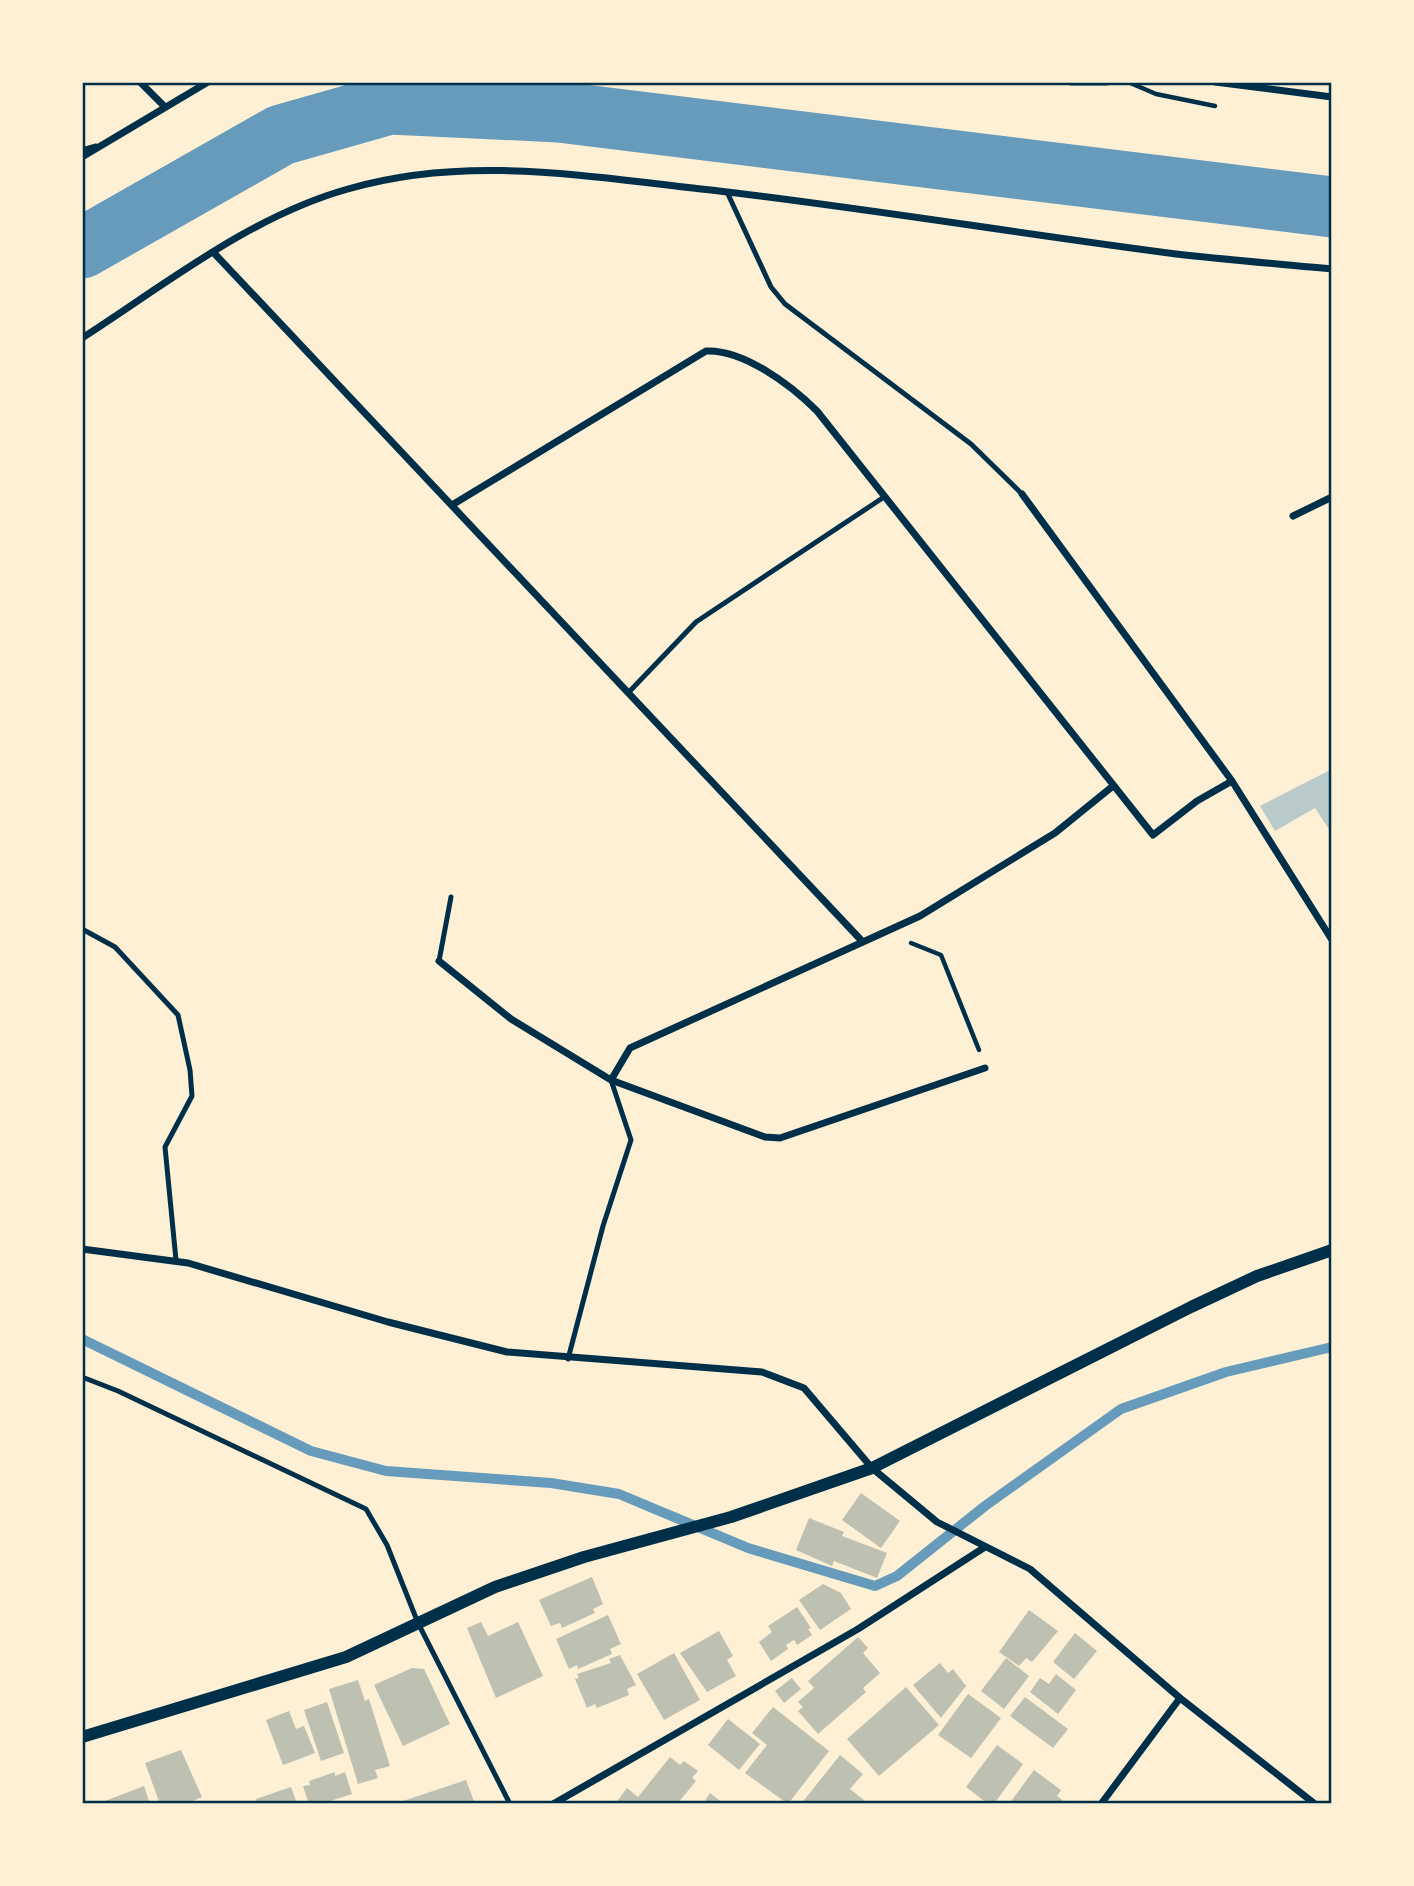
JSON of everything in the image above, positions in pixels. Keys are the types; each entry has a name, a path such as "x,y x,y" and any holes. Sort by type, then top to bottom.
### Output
{"street":[{"path":"140,82 164,106"},
{"path":"82,157 98,145 208,82"},
{"path":"1070,82 1107,82"},
{"path":"1215,82 1332,97"},
{"path":"82,338 214,253 270,220 315,199 414,173 447,169 529,171 727,192 932,218 1177,254 1332,269"},
{"path":"214,253 860,940"},
{"path":"452,505 706,351 722,350 795,389 817,411 1153,835 1197,801 1232,781"},
{"path":"1022,494 1232,781 1332,940"},
{"path":"1293,516 1332,497"},
{"path":"611,1080 630,1048 860,940 920,916 1055,833 1114,786"},
{"path":"439,961 511,1019 611,1080 765,1137 780,1138 985,1068"},
{"path":"82,1249 176,1260 388,1322 507,1352 568,1359 762,1372 804,1388 872,1468 937,1522 1030,1569 1180,1698 1315,1804"},
{"path":"82,1737 346,1657 495,1587 584,1557 728,1518 872,1468 1191,1307 1257,1276 1332,1250"},
{"path":"553,1804 858,1629 985,1548"},
{"path":"1101,1804 1180,1698"}],"lane":[{"path":"82,149 98,145"},
{"path":"727,192 771,287 785,304 971,444 1022,494"},
{"path":"628,693 696,622 884,497"},
{"path":"439,961 451,897"},
{"path":"82,929 116,947 178,1015 190,1070 192,1096 165,1147 176,1260"},
{"path":"568,1359 603,1226 631,1140 611,1080"},
{"path":"82,1377 118,1391 366,1509 387,1545 418,1622 510,1804"}],"path":[{"path":"881,932 941,955 985,1068"}],"shaded area":[{"path":"1332,769 1332,834 1315,808 1275,831 1260,806"}],"building":[{"path":"861,1493 900,1521 881,1548 842,1520"},
{"path":"809,1518 844,1532 842,1536 887,1553 877,1578 834,1561 832,1566 796,1550"},
{"path":"592,1577 603,1604 593,1609 595,1613 562,1628 560,1623 551,1626 539,1600"},
{"path":"823,1584 841,1593 851,1609 820,1630 799,1600"},
{"path":"797,1607 811,1628 808,1629 812,1635 797,1645 794,1640 786,1645 788,1649 771,1661 759,1642 772,1632 768,1626"},
{"path":"1029,1610 1058,1631 1032,1662 1026,1658 1019,1666 999,1652"},
{"path":"608,1615 621,1644 610,1649 612,1654 578,1669 577,1665 569,1669 556,1639"},
{"path":"481,1622 488,1636 518,1622 543,1676 496,1698 467,1628"},
{"path":"719,1631 733,1656 727,1660 736,1676 707,1692 680,1653"},
{"path":"1075,1633 1097,1651 1074,1679 1053,1662"},
{"path":"858,1637 868,1648 863,1653 880,1673 863,1688 866,1692 818,1734 798,1711 803,1707 798,1702 814,1688 808,1681"},
{"path":"674,1653 700,1700 664,1720 637,1674"},
{"path":"620,1655 636,1685 627,1689 629,1695 597,1708 595,1704 587,1708 575,1679 579,1678 577,1674 611,1663 609,1659"},
{"path":"1006,1658 1029,1676 1004,1709 981,1691"},
{"path":"940,1663 948,1673 953,1669 966,1686 941,1718 913,1685"},
{"path":"412,1668 424,1669 450,1724 403,1746 374,1685"},
{"path":"1056,1674 1076,1690 1058,1714 1030,1692 1040,1678 1049,1684"},
{"path":"792,1678 801,1689 784,1703 775,1691"},
{"path":"358,1680 365,1701 369,1699 390,1766 375,1770 378,1778 358,1784 329,1689"},
{"path":"906,1687 939,1725 879,1776 847,1739"},
{"path":"968,1694 1001,1718 971,1758 938,1735"},
{"path":"1025,1697 1068,1729 1053,1748 1010,1716"},
{"path":"327,1702 344,1753 321,1761 304,1710"},
{"path":"773,1707 829,1751 788,1804 745,1773 767,1745 752,1733"},
{"path":"289,1711 296,1729 304,1726 315,1753 283,1765 266,1720"},
{"path":"728,1719 760,1744 739,1770 708,1745"},
{"path":"997,1745 1023,1764 994,1804 988,1804 966,1787"},
{"path":"181,1750 202,1797 186,1804 160,1804 145,1763"},
{"path":"840,1755 863,1774 850,1789 869,1804 801,1804"},
{"path":"670,1757 680,1765 684,1761 698,1771 692,1778 696,1781 677,1804 615,1804 627,1788 638,1797"},
{"path":"1034,1770 1061,1790 1057,1796 1067,1804 1009,1804"},
{"path":"335,1772 335,1776 345,1772 352,1794 321,1804 309,1804 303,1786 310,1785 309,1781"},
{"path":"466,1780 475,1804 397,1804 397,1803"},
{"path":"144,1786 150,1804 97,1804"},
{"path":"291,1787 297,1804 257,1804 256,1799"},
{"path":"710,1793 724,1804 703,1804"}],"waterway":[{"path":"82,248 281,135 390,104 559,112 1332,207"},
{"path":"82,1339 311,1451 386,1471 551,1483 619,1494 748,1548 875,1586 897,1576 985,1506 1121,1409 1226,1372 1332,1347"}]}
